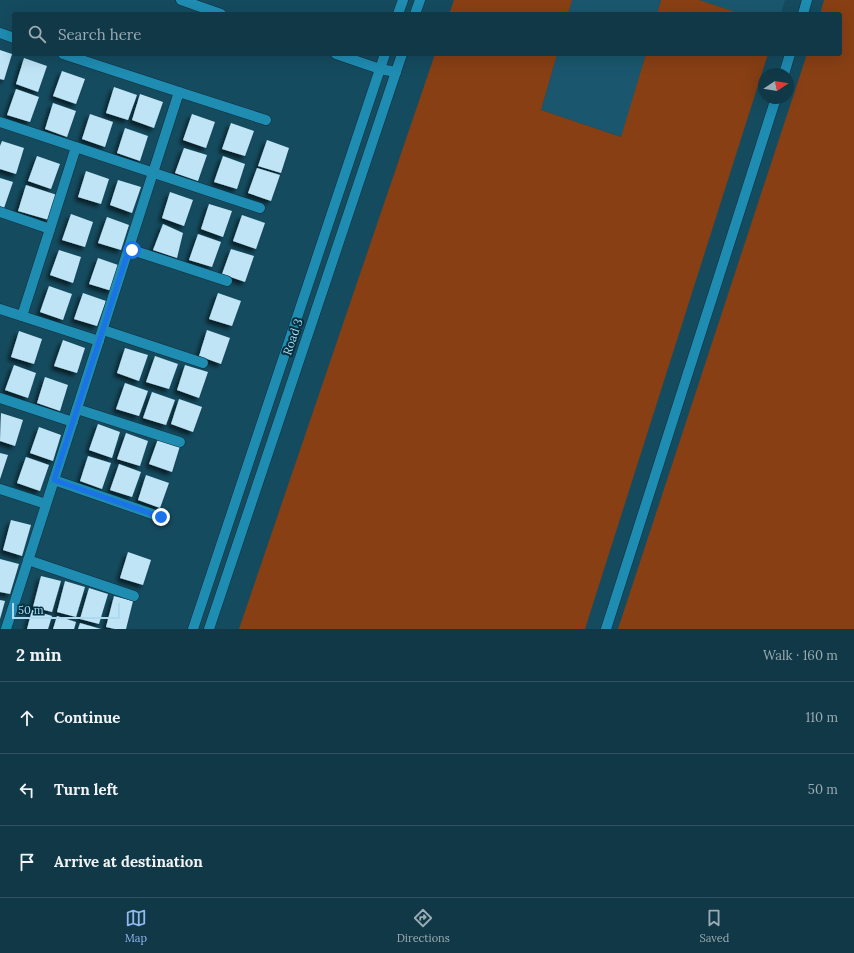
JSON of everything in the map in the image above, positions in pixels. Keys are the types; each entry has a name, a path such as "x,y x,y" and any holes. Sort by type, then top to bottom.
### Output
{"street":[{"path":"181,0 215,12"},
{"path":"399,12 403,0"},
{"path":"416,12 420,0"},
{"path":"804,12 807,0"},
{"path":"0,33 12,37"},
{"path":"69,56 266,120"},
{"path":"342,56 380,69 396,72"},
{"name":"Road 3","path":"193,629 384,56"},
{"name":"Road 3","path":"209,629 401,56"},
{"path":"786,68 789,56"},
{"path":"6,629 179,92"},
{"path":"606,629 774,104"},
{"path":"0,122 260,208"},
{"path":"22,316 76,147"},
{"path":"0,212 50,229"},
{"path":"129,249 227,281"},
{"path":"0,308 99,341"},
{"path":"103,330 203,363"},
{"path":"0,398 73,422"},
{"path":"77,409 180,442"},
{"path":"54,480 161,517"},
{"path":"0,489 46,504"},
{"path":"28,560 134,596"}],"shaded area":[{"path":"454,0 572,0 569,12 450,12"},
{"path":"572,0 661,0 658,12 569,12"},
{"path":"661,0 699,0 736,12 658,12"},
{"path":"699,0 785,0 782,12 736,12"},
{"path":"824,0 854,0 854,629 618,629 791,104 794,104 794,94 806,56 842,56 842,12 821,12"},
{"path":"434,56 556,56 541,110 621,137 645,56 767,56 764,68 758,68 758,85 585,629 239,629"},
{"path":"556,56 645,56 622,137 541,110"}],"building":[{"path":"0,50 12,54 4,80 0,79"},
{"path":"24,58 47,66 38,92 16,84"},
{"path":"62,71 85,79 76,104 53,96"},
{"path":"114,87 137,95 128,120 106,113"},
{"path":"16,89 39,97 30,122 7,115"},
{"path":"140,94 163,102 154,128 132,120"},
{"path":"53,103 76,111 67,137 45,129"},
{"path":"90,114 113,122 105,147 82,139"},
{"path":"192,114 215,122 206,148 183,140"},
{"path":"231,123 254,131 245,156 222,149"},
{"path":"125,128 148,136 140,161 117,153"},
{"path":"267,140 289,148 281,173 258,166"},
{"path":"2,141 24,148 16,174 0,169 0,146"},
{"path":"184,148 207,155 198,181 175,173"},
{"path":"37,156 60,164 51,189 28,181"},
{"path":"223,156 245,164 237,189 214,182"},
{"path":"257,168 280,175 271,201 248,193"},
{"path":"86,171 109,179 101,204 78,197"},
{"path":"0,178 13,182 4,208 0,206"},
{"path":"118,180 141,187 132,213 110,205"},
{"path":"26,185 57,195 49,220 18,211"},
{"path":"170,192 193,200 184,226 162,218"},
{"path":"209,204 232,211 223,237 201,229"},
{"path":"71,214 93,222 85,247 62,240"},
{"path":"242,215 265,223 256,249 233,241"},
{"path":"107,217 129,225 121,250 98,243"},
{"path":"163,224 183,233 177,258 153,250"},
{"path":"198,234 221,242 212,267 189,260"},
{"path":"231,249 254,256 245,282 222,274"},
{"path":"59,250 81,257 73,283 50,275"},
{"path":"98,258 121,266 112,291 89,284"},
{"path":"49,286 72,294 63,320 40,312"},
{"path":"83,293 106,301 97,326 74,319"},
{"path":"218,293 241,301 232,326 209,319"},
{"path":"207,330 230,338 221,364 199,356"},
{"path":"19,331 42,339 34,364 11,357"},
{"path":"63,340 85,348 77,373 54,366"},
{"path":"125,348 148,355 139,381 117,373"},
{"path":"155,356 178,364 169,389 146,382"},
{"path":"14,365 36,373 28,398 5,390"},
{"path":"185,365 208,372 199,398 177,390"},
{"path":"45,377 68,385 60,411 37,403"},
{"path":"125,383 148,391 139,416 116,409"},
{"path":"152,392 175,400 166,425 143,418"},
{"path":"179,399 202,407 193,432 171,424"},
{"path":"1,413 23,420 15,446 0,441"},
{"path":"98,424 120,432 112,458 89,450"},
{"path":"39,427 61,435 53,461 30,453"},
{"path":"126,433 148,441 140,466 117,459"},
{"path":"158,439 180,446 172,472 149,464"},
{"path":"0,453 8,455 0,479"},
{"path":"88,456 111,463 102,489 80,481"},
{"path":"26,457 49,465 40,491 17,483"},
{"path":"119,464 141,472 132,497 110,490"},
{"path":"146,475 169,483 160,508 138,500"},
{"path":"11,520 31,525 22,556 3,550"},
{"path":"128,552 151,560 143,585 120,578"},
{"path":"0,559 19,564 10,594 0,592"},
{"path":"41,576 61,581 52,612 33,607"},
{"path":"65,581 85,587 76,617 57,612"},
{"path":"89,588 108,594 99,624 80,619"},
{"path":"114,596 133,601 126,629 106,627"},
{"path":"0,600 5,601 0,619"},
{"path":"32,610 52,616 48,629 27,629"},
{"path":"57,616 76,622 74,629 53,629"},
{"path":"80,623 101,629 78,629"}],"route":[{"path":"132,250 129,249 54,480 161,517"}]}
